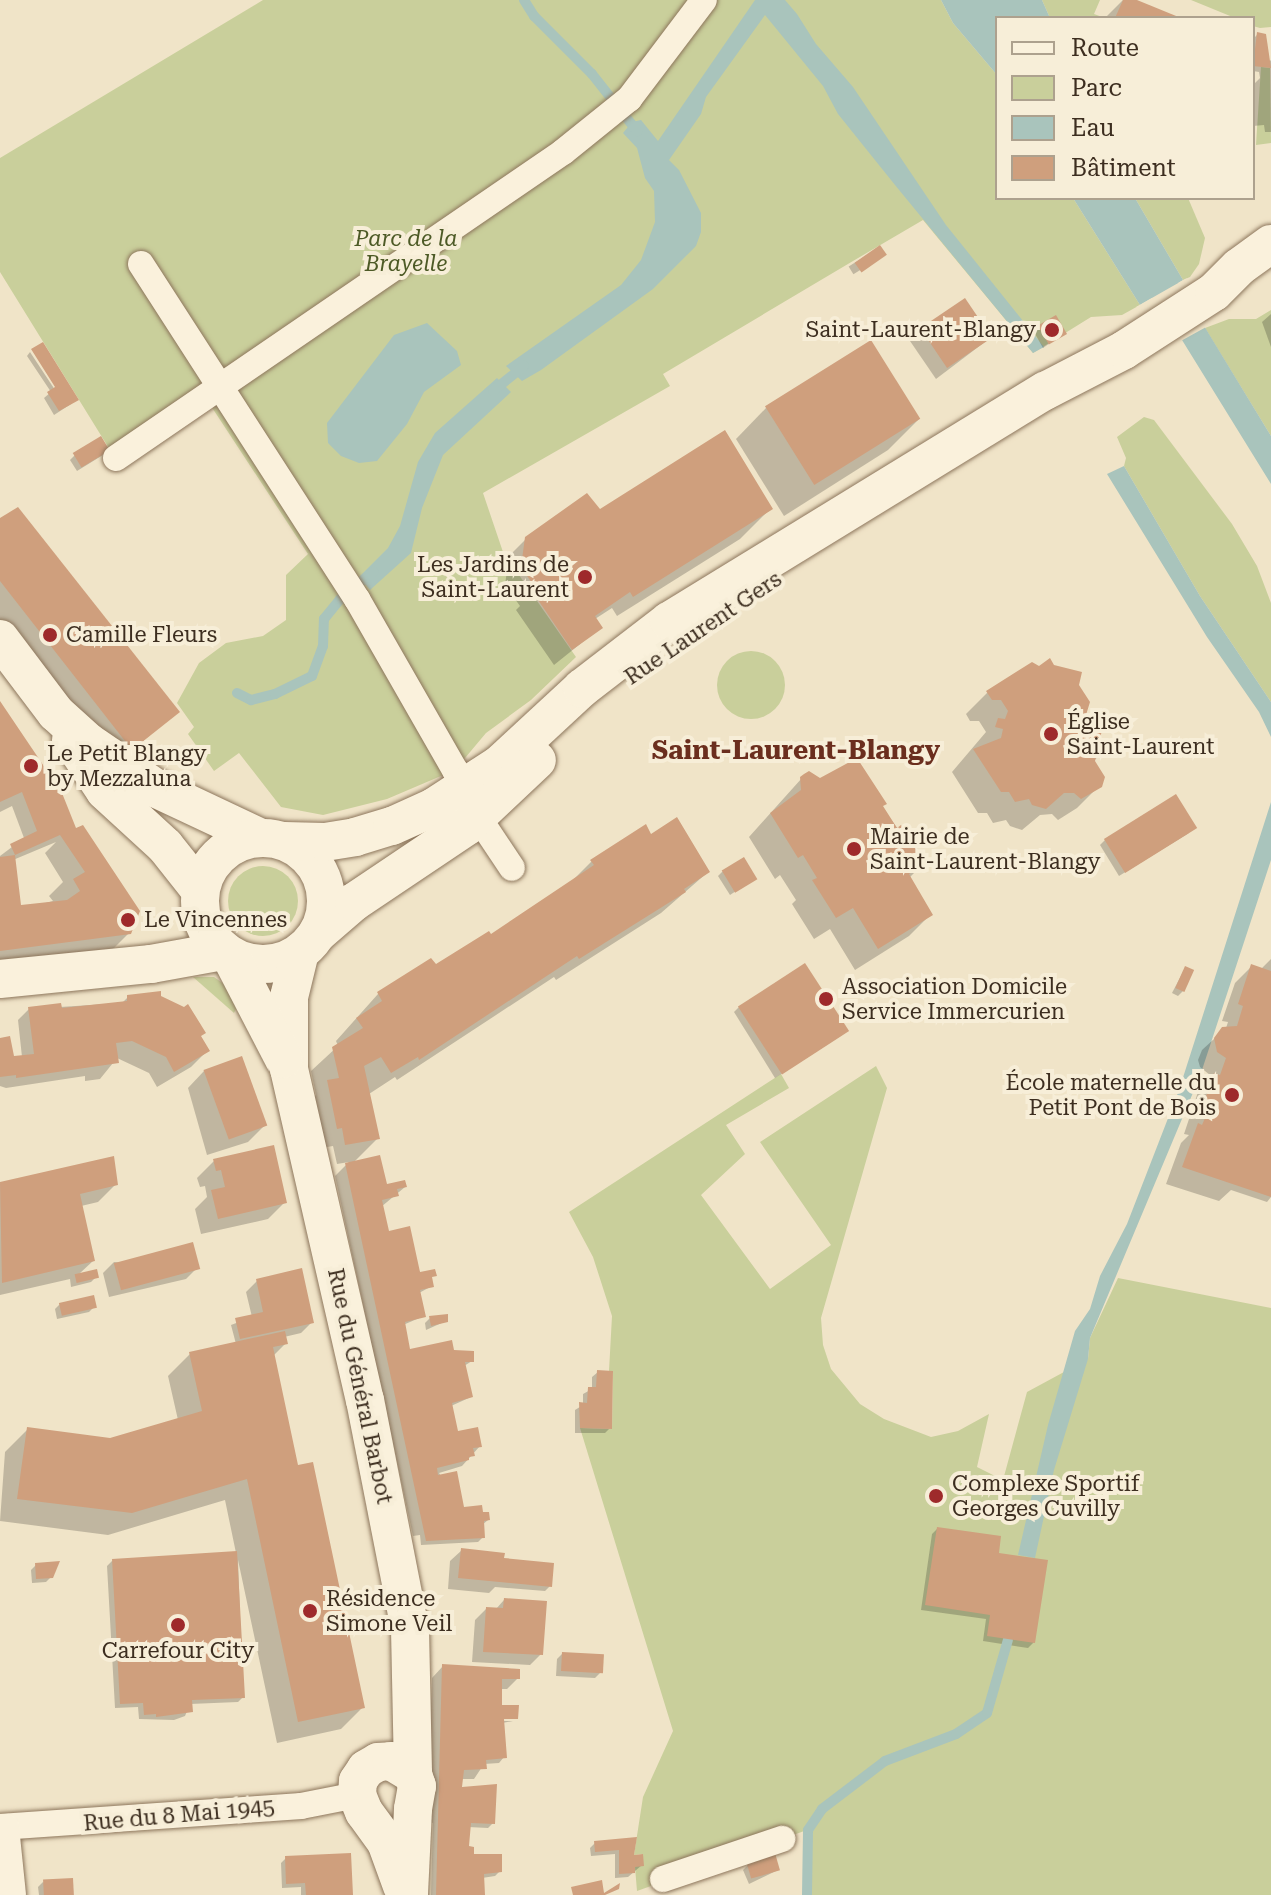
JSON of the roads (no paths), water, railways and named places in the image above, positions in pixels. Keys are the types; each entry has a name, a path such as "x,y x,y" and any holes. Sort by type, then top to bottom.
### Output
{"main road":[{"name":"Rue Laurent Gers","path":"308,943 470,803 515,752 625,653 696,603 1045,391 1119,353 1214,292 1239,267 1271,244"},
{"name":"Rue Laurent Gers","path":"1214,292 1247,282 1271,268"},
{"path":"0,639 56,713 105,791 165,846 200,895 207,932 227,953"},
{"path":"0,979 227,953 262,965 286,960 308,943 326,904 322,880 305,853 136,777 56,713"},
{"name":"Rue Laurent Gers","path":"271,839 325,842 373,832 424,812 470,803"},
{"path":"114,966 169,939 188,921 206,873 221,853 234,844 271,839"},
{"name":"Rue du Général Barbot","path":"308,943 289,997 289,1069 406,1593 412,1656 412,1705 401,1782 407,1895"},
{"name":"Rue du Général Barbot","path":"227,953 289,1069"},
{"path":"364,1806 389,1822 401,1782 366,1769 358,1781 364,1806 386,1842 407,1895"}],"street":[{"path":"116,458 219,384 563,152 629,99 704,0"},
{"path":"141,264 350,590 470,803 512,868"},
{"name":"Rue du 8 Mai 1945","path":"3,1827 301,1806 364,1806"},
{"path":"3,1827 13,1895"},
{"path":"663,1879 782,1839"}],"water":[{"path":"755,0 785,0 797,14 816,44 853,87 946,225 1044,347 1033,353 838,114 823,86 765,15 706,97 701,114 669,160 679,170 701,213 701,232 696,246 653,289 541,370 522,381 506,366 621,285 641,260 655,222 654,191 645,178 637,148 623,133 632,122 641,120 658,141"},
{"path":"941,0 1042,0 1049,16 995,16 995,73 953,23"},
{"path":"1074,200 1136,200 1183,280 1178,283 1271,436 1271,484 1182,340 1152,298 1140,305"},
{"path":"427,323 457,351 461,365 424,392 407,424 377,461 359,463 341,456 328,443 327,423 394,335"},
{"path":"497,378 511,392 443,455 422,508 411,553 370,590 359,577 388,548 400,526 418,462 435,433"},
{"path":"1124,466 1200,596 1271,702 1271,737 1259,712 1207,637 1107,474"},
{"path":"1271,802 1271,860 1200,1076 1090,1338 1088,1359 1054,1470 1035,1558 1018,1555 1048,1425 1075,1331 1090,1309 1100,1276 1127,1224 1179,1090"}],"waterway":[{"path":"524,0 534,16 592,74 637,131"},
{"path":"493,391 524,366"},
{"path":"237,693 251,700 275,694 312,676 323,646 324,619 340,599 373,572"},
{"path":"807,1895 808,1830 822,1809 885,1761 956,1734 987,1713 1008,1640"}],"place":[{"name":"Saint-Laurent-Blangy","path":"1052,330"},
{"name":"Les Jardins de Saint-Laurent","path":"585,577"},
{"name":"Camille Fleurs","path":"50,635"},
{"name":"Église Saint-Laurent","path":"1051,734"},
{"name":"Le Petit Blangy by Mezzaluna","path":"31,766"},
{"name":"Mairie de Saint-Laurent-Blangy","path":"854,849"},
{"name":"Le Vincennes","path":"128,920"},
{"name":"Association Domicile Service Immercurien","path":"826,999"},
{"name":"École maternelle du Petit Pont de Bois","path":"1232,1095"},
{"name":"Complexe Sportif Georges Cuvilly","path":"936,1496"},
{"name":"Résidence Simone Veil","path":"310,1611"},
{"name":"Carrefour City","path":"178,1625"}],"district":[{"name":"Saint-Laurent-Blangy","path":"796,751"}],"park label":[{"name":"Parc de la Brayelle","path":"406,250"}]}
